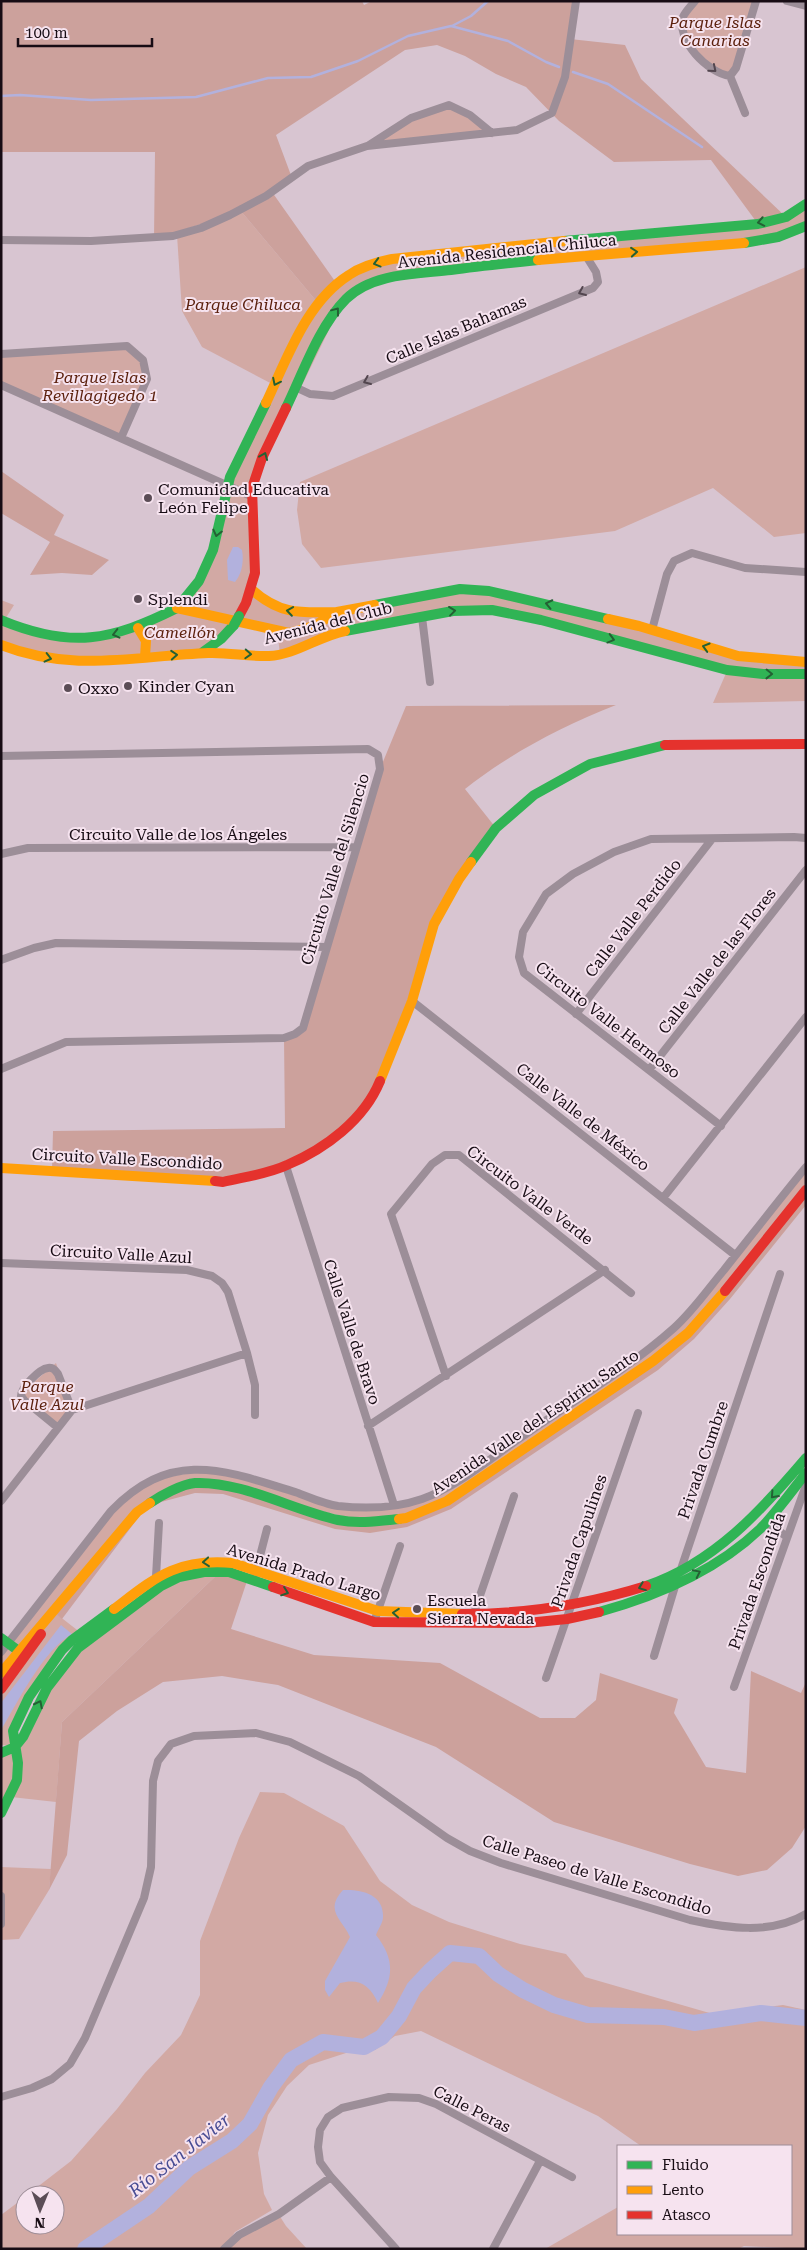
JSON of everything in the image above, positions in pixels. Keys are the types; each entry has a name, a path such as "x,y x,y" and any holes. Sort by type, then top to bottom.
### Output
{"street":[{"path":"1,240 91,241 173,236 201,228 230,215 266,196 308,166 367,146 517,130 552,113 565,77 576,1"},
{"path":"694,1 683,16 682,35 692,51 720,75 730,76"},
{"path":"730,76 736,68 756,1"},
{"path":"787,1 806,6"},
{"path":"730,76 745,113"},
{"path":"367,146 411,118 449,105 470,115 492,133"},
{"name":"Avenida Residencial Chiluca","path":"177,608 184,603 199,581 213,550 227,486 258,417 318,303 348,275 370,264 392,259 656,232 758,224 786,217 806,204"},
{"name":"Avenida Residencial Chiluca","path":"214,649 237,620 251,589 254,573 251,496 262,458 328,322 342,303 356,291 370,284 409,276 586,256 760,243 777,239 806,226"},
{"name":"Calle Islas Bahamas","path":"295,387 310,394 332,396 592,288 598,282 596,272 586,256"},
{"path":"1,354 127,346 143,360 147,379 121,438"},
{"path":"1,385 251,496"},
{"path":"652,630 667,574 674,561 692,553 745,568 806,572"},
{"path":"251,589 263,601 275,608 294,612 338,612"},
{"name":"Avenida del Club","path":"177,608 289,633 305,632 338,612 460,589 480,590 570,609 652,630 738,656 806,662"},
{"path":"1,620 12,626 59,638 88,639 138,628 177,608"},
{"name":"Avenida del Club","path":"1,644 10,649 57,660 145,657 203,652 269,656 280,654 341,632 453,610 492,610 541,620 727,670 763,674 806,674"},
{"path":"422,617 430,682"},
{"path":"138,628 146,641 145,657"},
{"name":"Avenida Residencial Chiluca","path":"203,652 221,639"},
{"path":"203,652 214,649 227,653"},
{"name":"Circuito Valle Escondido","path":"1,1168 223,1182 286,1166 324,1146 351,1123 367,1105 378,1085 412,1001 434,924 459,879 496,828 534,795 590,764 668,745 806,744"},
{"name":"Circuito Valle del Silencio","path":"1,756 368,750 378,755 380,769 303,1028 295,1034 284,1038 66,1042 1,1068"},
{"name":"Circuito Valle Hermoso","path":"721,1126 524,973 519,957 523,932 546,894 573,874 614,852 652,840 806,838"},
{"name":"Calle Valle Perdido","path":"576,1014 712,839"},
{"name":"Circuito Valle de los Ángeles","path":"1,854 28,848 356,847"},
{"name":"Calle Valle de las Flores","path":"649,1070 806,870"},
{"path":"1,960 34,948 56,943 326,947"},
{"name":"Calle Valle de México","path":"412,1001 735,1255"},
{"path":"663,1198 806,1017"},
{"name":"Circuito Valle Verde","path":"446,1376 391,1214 432,1164 445,1155 459,1155 605,1270 631,1293"},
{"name":"Calle Valle de Bravo","path":"286,1166 394,1506"},
{"path":"1,1652 11,1645 111,1511 126,1496 152,1480 183,1469 211,1469 241,1475 336,1506 368,1508 394,1506 423,1499 458,1481 650,1348 676,1327 806,1167"},
{"name":"Avenida Valle del Espíritu Santo","path":"1,1689 54,1612 137,1512 159,1496 193,1483 226,1486 339,1520 370,1522 406,1518 447,1501 653,1361 688,1333 723,1294 806,1190"},
{"name":"Circuito Valle Azul","path":"1,1262 187,1270 212,1276 222,1283 228,1292 247,1353 255,1386 255,1415"},
{"path":"368,1426 605,1270"},
{"name":"Privada Cumbre","path":"654,1656 680,1570 780,1274"},
{"path":"1,1501 72,1410 247,1353"},
{"path":"57,1427 24,1400 21,1396 24,1386 43,1370 54,1369 58,1374 72,1410"},
{"name":"Privada Capulines","path":"546,1678 638,1413"},
{"name":"Avenida Prado Largo","path":"143,1593 179,1577 204,1572 229,1572 374,1622 398,1624 472,1619 571,1606 620,1595 680,1570 725,1543 746,1525 806,1458"},
{"name":"Avenida Prado Largo","path":"1,1753 15,1746 23,1737 47,1688 78,1648 143,1593 156,1577 184,1565 210,1561 233,1563 378,1611 472,1619 566,1619 619,1607 676,1584 707,1568 752,1536 779,1508 806,1473"},
{"name":"Privada Escondida","path":"734,1687 806,1485"},
{"path":"472,1619 514,1496"},
{"path":"156,1577 159,1524"},
{"path":"762,1526 775,1528 787,1537"},
{"path":"253,1580 267,1529"},
{"path":"374,1622 400,1546"},
{"name":"Avenida Valle del Espíritu Santo","path":"1,1673 11,1645 54,1612"},
{"name":"Calle Paseo de Valle Escondido","path":"1,2097 32,2088 52,2079 70,2064 86,2038 144,1898 151,1867 153,1780 158,1761 171,1744 194,1736 256,1733 290,1742 359,1776 447,1838 470,1851 501,1863 690,1920 716,1926 747,1928 777,1926 806,1914"},
{"path":"1,1745 15,1746 18,1764 17,1780 2,1811"},
{"path":"1,1896 1,1924"},
{"name":"Calle Peras","path":"396,2249 331,2177 320,2162 318,2147 320,2130 328,2117 342,2108 389,2097 420,2098 436,2104 572,2177"},
{"path":"493,2249 540,2161"},
{"path":"224,2249 239,2235 279,2214 331,2177"}],"green space":[{"name":"Parque Islas Canarias","path":"695,1 756,1 730,76 720,75 682,35 683,16"},
{"path":"449,105 492,133 367,146 411,118"},
{"path":"806,204 806,226 777,239 586,256 370,284 342,303 252,488 253,591 275,608 337,612 460,589 489,591 738,656 806,662 806,701 713,703 727,671 492,610 341,631 280,654 277,630 235,621 202,652 145,656 139,628 187,608 184,603 199,581 227,485 274,385 202,347 182,311 177,235 240,210 318,303 370,264 758,224"},
{"path":"806,267 806,533 774,537 713,488 615,531 321,568 302,544 297,510 300,482"},
{"name":"Parque Islas Revillagigedo 1","path":"127,346 143,360 147,379 121,438 1,385 1,354"},
{"path":"1,600 14,605 4,621 52,637 138,629 145,657 57,660 1,645"},
{"path":"806,1167 806,1191 688,1333 447,1501 406,1518 370,1522 193,1483 137,1512 54,1612 81,1633 72,1640 12,1731 15,1746 68,1659 179,1577 219,1573 62,1722 56,1802 11,1797 1,1809 1,1753 14,1746 1,1745 1,1689 39,1637 1,1673 1,1652 111,1511 152,1480 211,1469 336,1506 369,1508 423,1499 458,1481 675,1327"},
{"name":"Parque Valle Azul","path":"56,1363 72,1410 57,1426 17,1397"},
{"path":"260,1792 284,1793 344,1826 380,1881 412,1905 449,1922 520,1944 566,1954 585,1977 713,2014 783,2005 806,2010 806,2249 744,2246 738,2249 545,2249 617,2208 617,2235 792,2235 792,2145 640,2145 598,2116 421,2031 395,2036 375,2050 346,2053 309,2065 287,2086 268,2115 258,2153 264,2194 272,2210 235,2232 223,2249 1,2249 1,2215 15,2204 15,2235 65,2235 65,2185 40,2185 71,2161 117,2109 145,2073 181,2035 200,1995 200,1941 239,1838"},
{"path":"1,1867 51,1869 49,1890 19,1939 1,1940"},
{"path":"279,2215 286,2226 307,2249 225,2249 240,2236"}],"shaded area":[{"path":"1,1 362,1 364,5 372,1 576,1 570,39 625,45 641,79 786,217 758,224 711,160 614,162 559,121 526,87 496,74 465,56 437,45 405,50 276,135 292,178 272,192 337,284 318,303 240,210 230,215 154,239 155,152 1,152"},
{"path":"1,471 64,515 54,535 109,560 92,575 62,573 30,575 50,542 1,513"},
{"path":"616,705 538,741 501,763 465,789 496,828 434,924 378,1085 351,1123 286,1166 223,1182 52,1170 53,1131 285,1128 284,1038 303,1028 380,769 406,706"},
{"path":"806,1191 806,1205 730,1299 694,1339 658,1370 451,1509 407,1527 370,1533 335,1529 223,1494 195,1493 161,1502 141,1514 62,1619 54,1612 137,1512 193,1483 226,1486 339,1520 406,1518 447,1501 688,1333"},
{"path":"219,1573 247,1581 231,1629 314,1655 440,1663 540,1718 575,1718 596,1700 600,1673 678,1699 674,1713 706,1767 746,1773 751,1671 801,1693 806,1682 806,1826 792,1848 767,1870 738,1876 690,1864 554,1822 436,1747 278,1685 222,1676 163,1682 117,1711 79,1741 67,1855 49,1890 62,1722"}],"water":[{"path":"233,547 238,547 242,550 243,554 241,571 235,582 228,580 227,560"},
{"path":"61,1625 72,1634 61,1642 41,1664 1,1730 1,1703"},
{"path":"343,1890 364,1892 376,1898 382,1909 383,1919 376,1935 387,1952 390,1969 387,1985 378,2003 367,1987 358,1982 340,1983 329,1997 325,1990 325,1981 350,1937 336,1915 335,1909 335,1904"}],"waterway":[{"path":"452,26 471,16 488,1"},
{"path":"1,96 20,95 91,100 196,97 268,78 311,77 358,61 408,36 451,26 508,41 559,67"},
{"path":"573,72 608,84 702,147"},
{"name":"Río San Javier","path":"85,2249 149,2206 189,2168 232,2141 250,2124 271,2087 291,2060 323,2042 364,2047 382,2037 399,2016 414,1988 450,1953 479,1956 498,1974 523,1990 554,2005 588,2015 664,2017 694,2023 761,2013 806,2018"}],"traffic: fast":[{"path":"564,241 758,224 786,217 806,204"},
{"path":"744,243 778,237 806,226"},
{"path":"286,408 312,350 328,322 336,310 357,290 382,279 396,276 538,260"},
{"path":"177,608 199,581 213,550 230,477 266,403"},
{"path":"375,605 460,589 489,591 608,619"},
{"path":"1,620 49,635 70,638 90,637 132,628 177,608 184,608"},
{"path":"345,631 453,611 492,610 541,620 727,670 763,674 806,674"},
{"path":"234,625 239,616"},
{"path":"203,652 221,639 234,625"},
{"path":"471,862 496,828 534,795 590,764 665,745"},
{"path":"646,1586 671,1576 715,1549 754,1516 806,1458"},
{"path":"599,1612 664,1590 705,1570 743,1544 760,1529 806,1473"},
{"path":"150,1503 184,1486 195,1483 213,1484 249,1491 338,1520 361,1522 399,1519"},
{"path":"1,1753 15,1747 23,1737 47,1688 78,1648 161,1586 179,1577 204,1572 229,1572 273,1587"},
{"path":"1,1813 17,1780 18,1763 13,1731 29,1697 62,1650 72,1640 114,1609"},
{"path":"1,1638 16,1649"}],"traffic: slow":[{"path":"266,403 290,350 309,316 334,286 359,269 392,259 564,241"},
{"path":"538,260 744,243"},
{"path":"251,589 271,604 291,611 337,612"},
{"path":"177,608 289,633 314,626 337,612 375,605"},
{"path":"608,619 639,626 738,656 806,662"},
{"path":"138,628 146,641 145,657"},
{"path":"1,645 27,654 78,661 104,661 208,653 269,656 298,649 335,633 345,631"},
{"path":"380,1081 412,1001 434,924 459,879 471,862"},
{"path":"1,1168 215,1181"},
{"path":"399,1519 406,1518 447,1501 653,1361 688,1333 725,1291"},
{"path":"1,1673 137,1512 150,1503"},
{"path":"114,1609 155,1579 168,1572 182,1567 214,1562 233,1563 378,1611 462,1614"}],"traffic: jam":[{"path":"239,616 246,603 255,573 252,488 262,458 286,408"},
{"path":"665,745 806,744"},
{"path":"215,1181 223,1182 272,1171 315,1151 342,1132 354,1120 373,1095 380,1081"},
{"path":"725,1291 806,1190"},
{"path":"462,1614 485,1614 555,1607 623,1593 646,1586"},
{"path":"273,1587 374,1622 527,1623 567,1619 599,1612"},
{"path":"1,1689 41,1634"}],"place":[{"name":"Comunidad Educativa León Felipe","path":"148,498"},
{"name":"Splendi","path":"138,599"},
{"name":"Kinder Cyan","path":"128,686"},
{"name":"Oxxo","path":"68,688"},
{"name":"Escuela Sierra Nevada","path":"417,1609"}],"park label":[{"name":"Parque Chiluca","path":"243,304"},
{"name":"Camellón","path":"180,632"}]}
